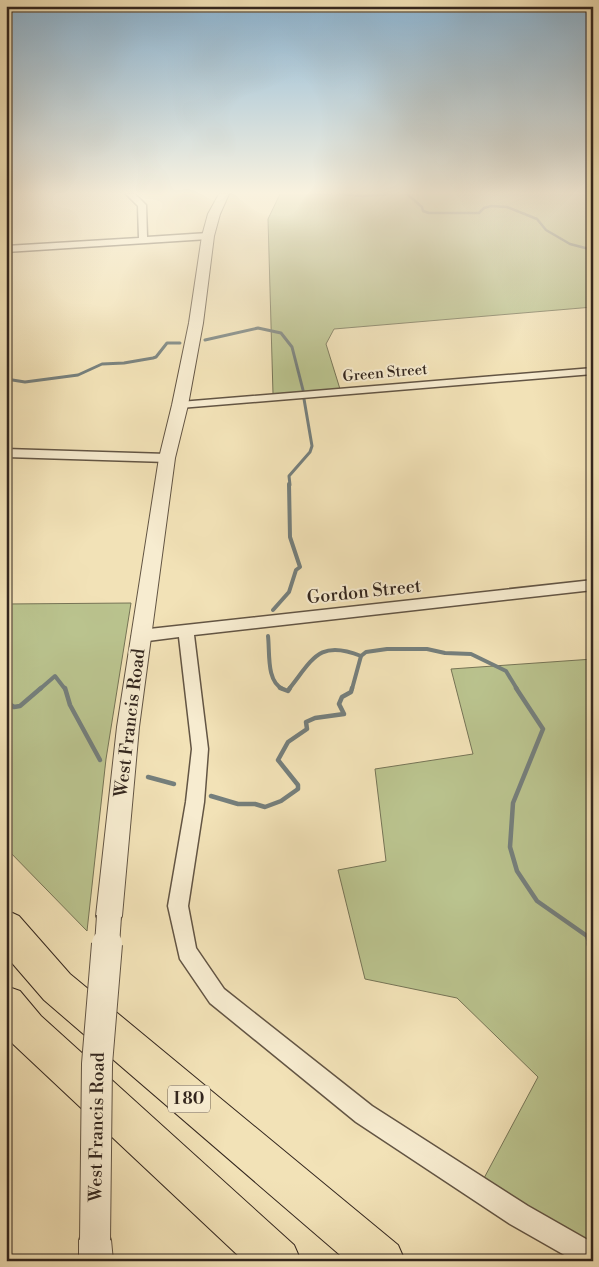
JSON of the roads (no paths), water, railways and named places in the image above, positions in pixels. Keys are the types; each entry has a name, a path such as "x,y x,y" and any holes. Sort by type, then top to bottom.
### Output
{"highway":[{"name":"I 80","path":"6,928 57,987 382,1261"},
{"path":"6,1006 27,1030 278,1261"}],"street":[{"name":"West Francis Road","path":"96,1250 97,1064 109,916 128,727 167,458 180,405 196,323 206,253"},
{"name":"Green Street","path":"180,405 593,371"},
{"path":"6,453 167,458"},
{"name":"Gordon Street","path":"140,636 593,586"},
{"path":"186,631 200,749 195,802 178,906 186,952 217,996 364,1114 519,1215 593,1258"}],"waterway":[{"path":"205,340 258,328 281,333 292,347 303,390"},
{"path":"6,379 25,382 78,375 102,364 124,363 153,358 156,357 167,343 180,343"},
{"path":"290,485 289,476 310,452 312,446 304,399"},
{"path":"273,610 289,592 296,570 300,567 290,537 289,484"},
{"path":"268,636 271,673 274,680 283,689"},
{"path":"361,656 366,652 387,649 427,649 445,653 471,654 506,671 517,689"},
{"path":"289,689 311,661 326,651 347,651 361,656"},
{"path":"352,689 361,656"},
{"path":"40,689 55,676 65,689"},
{"path":"6,702 14,707 20,706 41,688"},
{"path":"65,688 70,705 100,760"},
{"path":"280,688 288,691 290,688"},
{"path":"211,796 238,804 255,804 265,807 281,801 298,789 298,785 278,760 288,742 307,729 306,722 315,718 344,714 339,704 342,697 351,692 352,688"},
{"path":"516,688 543,729 513,803 510,847 517,871 537,901 587,936 590,945"},
{"path":"148,777 174,784"},
{"path":"589,944 593,957"}]}
